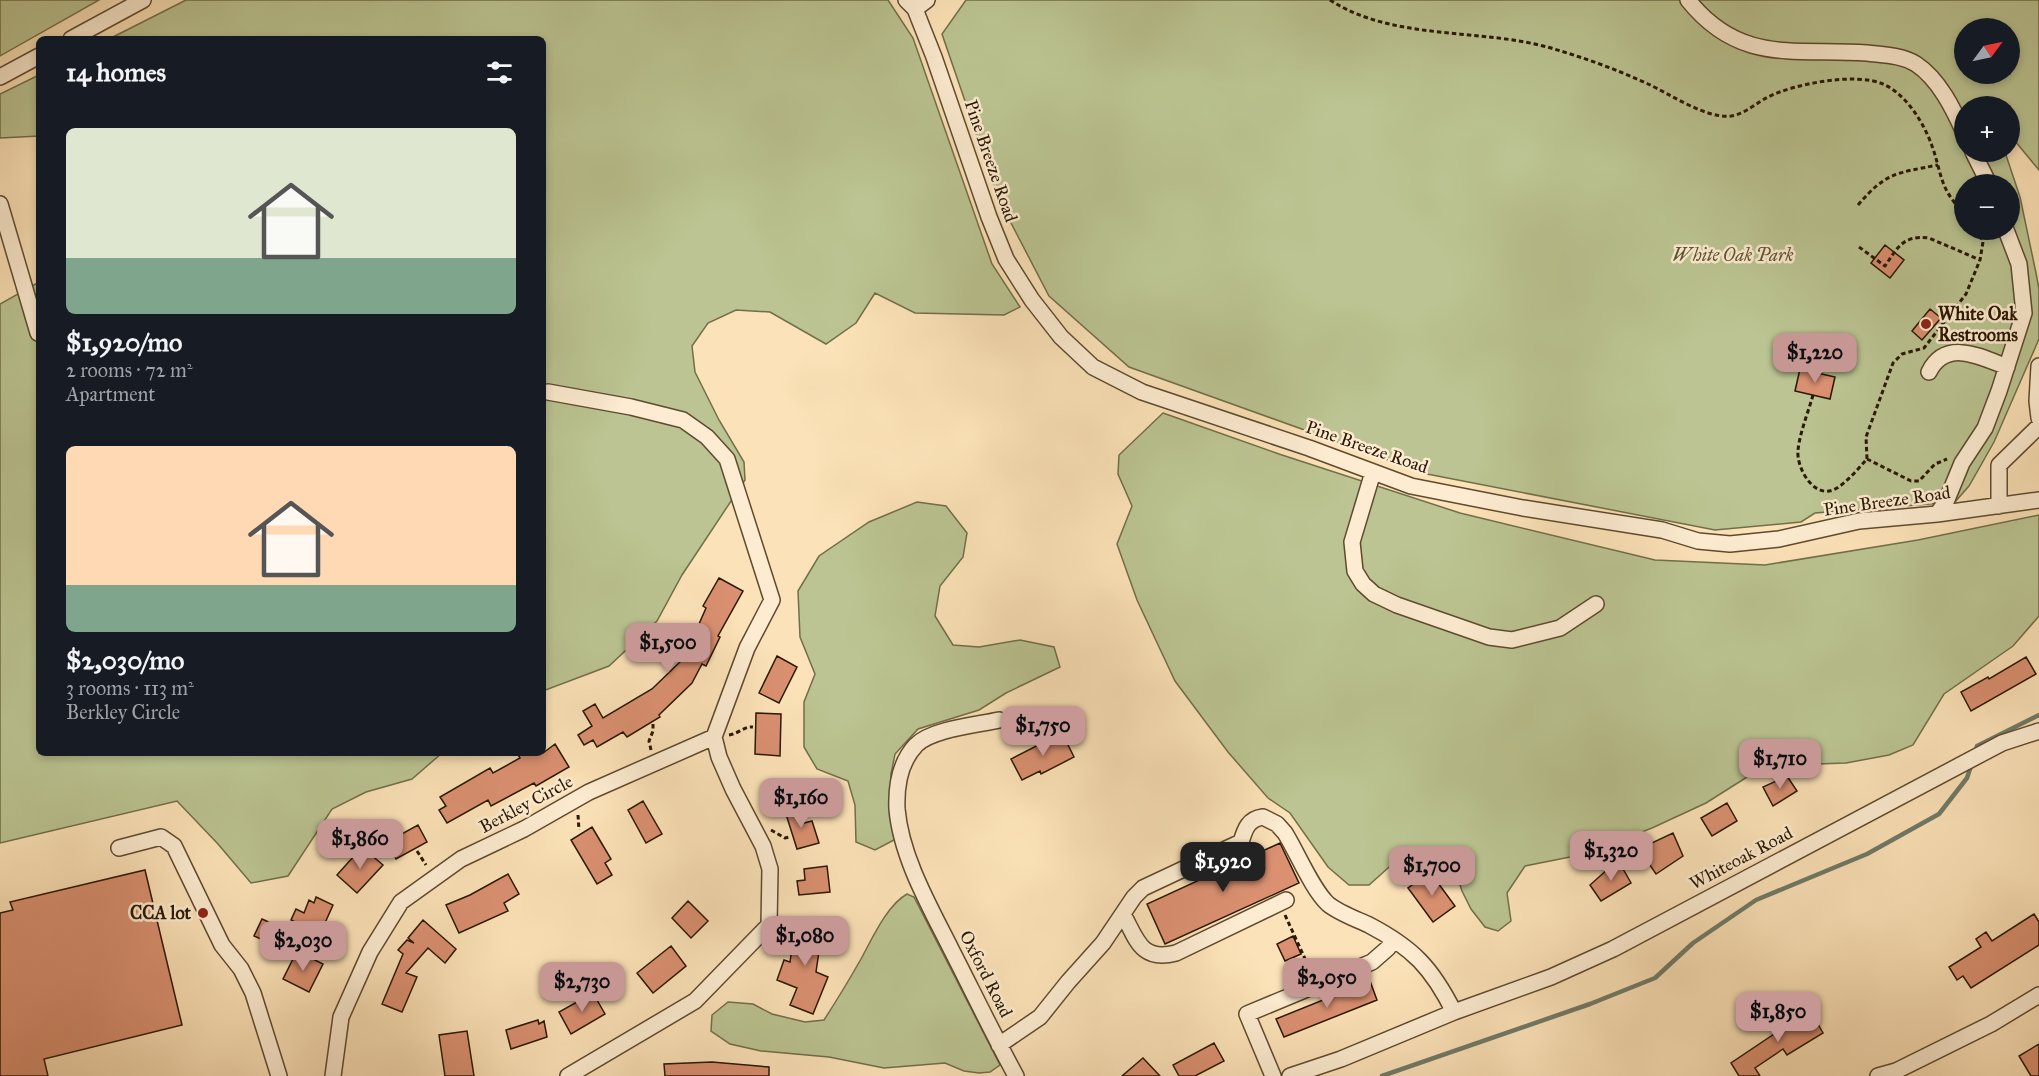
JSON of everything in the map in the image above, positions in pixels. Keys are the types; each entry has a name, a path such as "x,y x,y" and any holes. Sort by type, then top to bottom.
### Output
{"street":[{"path":"77,36 143,0"},
{"path":"1688,0 1717,28 1742,43 1759,48 1786,51 1837,51 1904,58 1916,64 1941,91 1954,115"},
{"name":"Pine Breeze Road","path":"916,3 989,217 1006,259 1032,300 1061,337 1093,367 1142,392 1309,448 1411,486 1523,508 1662,530 1698,541 1730,544 1779,539 1859,522 2039,500"},
{"path":"0,77 36,58"},
{"path":"0,204 36,326"},
{"path":"1937,514 1946,502 1962,463 1985,428 2024,313 2019,264 2010,240"},
{"path":"1929,372 1939,360 1960,351 2007,367"},
{"path":"2039,366 2037,400 2039,418"},
{"path":"548,392 631,407 683,420 707,437 727,459 772,600 747,648 719,736 724,768 763,846 770,869 769,925 695,1001 568,1076"},
{"path":"2000,506 1999,465 2039,426"},
{"path":"1372,472 1352,542 1355,571 1363,584 1374,594 1397,605 1489,637 1512,640 1560,628 1596,604"},
{"name":"Oxford Road","path":"999,720 927,737 917,744 902,768 897,787 897,811 921,889 1016,1076"},
{"name":"Whiteoak Road","path":"1290,1076 1341,1059 1454,1012 1551,977 1613,949 2002,743 2039,731"},
{"name":"Berkley Circle","path":"333,1076 341,1017 370,952 401,902 461,859 524,829 588,792 719,736"},
{"path":"999,1045 1040,1017 1095,953 1134,897 1143,888 1241,842 1249,822 1263,817 1277,824 1285,833 1328,904 1393,940 1426,966 1442,988 1454,1012"},
{"path":"119,848 161,837 174,846 222,945 241,969 253,993 279,1076"},
{"path":"1123,914 1141,948 1147,953 1163,956 1176,953 1283,901"},
{"path":"1273,1076 1247,1014 1372,962 1388,948 1393,940"},
{"path":"1878,1076 1896,1071 1990,1024 2039,995"}],"path":[{"path":"1330,0 1342,8 1379,21 1419,29 1524,41 1555,49 1647,83 1712,114 1731,116 1769,97 1821,81 1857,80 1882,84 1904,98 1932,145 1945,186 1954,203"},
{"path":"1858,205 1888,176 1938,165"},
{"path":"1859,247 1885,266 1907,239 1929,238 1980,261"},
{"path":"1813,395 1798,450 1799,464 1804,476 1812,485 1822,491 1830,491 1844,483 1867,459 1866,437 1893,363 1902,354 1924,348 1966,294 1980,261 1982,240"},
{"path":"1867,459 1911,481 1919,481 1935,464 1944,459 1951,458 1962,463"},
{"path":"652,752 649,741 653,723"},
{"path":"719,736 734,734 745,728 753,727"},
{"path":"540,787 548,802"},
{"path":"576,812 579,818 579,830"},
{"path":"767,832 774,830 782,837 790,837"},
{"path":"417,851 426,865"},
{"path":"1283,901 1318,985"}],"green space":[{"path":"0,0 99,0 0,56"},
{"path":"186,0 888,0 913,38 992,264 1020,307 1004,315 915,313 875,293 856,323 826,344 770,312 736,310 708,323 692,346 695,372 719,420 744,462 745,480 682,575 657,621 609,666 546,690 546,36 115,36"},
{"name":"White Oak Park","path":"966,0 2039,0 2039,170 2020,147 2020,96 1954,96 1954,162 2008,162 2012,174 1954,174 1954,240 2020,240 2020,197 2039,289 2039,339 1994,442 1969,486 1955,502 1815,513 1801,522 1715,530 1427,474 1129,367 1049,296 999,200 942,34"},
{"path":"36,76 36,136 0,138 0,94"},
{"path":"36,284 36,756 439,756 412,779 366,792 332,809 288,876 251,883 177,801 0,843 0,304"},
{"path":"1163,413 1279,454 1460,513 1655,560 1765,565 1918,540 2039,515 2039,616 2013,646 1944,694 1913,745 1889,755 1846,763 1788,765 1755,772 1706,803 1652,828 1585,854 1525,866 1507,893 1511,921 1498,931 1485,927 1471,909 1455,870 1438,851 1407,851 1369,885 1349,885 1328,867 1290,813 1268,798 1228,752 1175,681 1137,600 1117,544 1132,506 1118,474 1119,455"},
{"path":"917,502 946,506 967,533 963,557 940,586 935,616 953,645 979,647 1020,640 1054,647 1060,667 1006,693 979,710 918,729 895,754 891,774 894,840 875,850 856,842 855,805 848,781 817,769 804,747 804,702 815,674 800,637 798,591 819,556 869,522"},
{"path":"907,894 914,897 1000,1065 990,1072 964,1071 945,1063 884,1068 829,1057 761,1051 730,1044 711,1031 712,1015 728,1002 753,1004 772,1014 805,1022 824,1020 881,923 893,906"}],"building":[{"path":"1885,245 1904,260 1890,278 1871,263"},
{"name":"White Oak Restrooms","path":"1930,309 1941,318 1922,340 1912,331"},
{"path":"1800,369 1835,377 1830,399 1795,391"},
{"path":"719,578 743,591 718,636 720,637 706,666 702,664 692,683 659,715 660,717 627,737 623,732 597,747 593,740 584,745 578,735 592,726 583,711 595,704 603,718 652,689 684,658 706,608 703,606"},
{"path":"777,656 797,667 779,703 759,693"},
{"path":"2026,657 2036,674 1971,711 1961,692 1988,677 1989,679"},
{"path":"756,713 781,714 780,756 755,754"},
{"path":"1062,733 1074,757 1041,774 1040,771 1022,780 1011,759"},
{"path":"555,744 569,767 536,786 534,783 491,806 488,800 447,823 439,810 446,806 440,797 490,768 493,773 520,758 519,756 546,756 546,751"},
{"path":"1787,776 1797,791 1773,806 1763,787"},
{"path":"643,801 662,834 646,843 628,810"},
{"path":"1727,803 1737,821 1712,836 1701,818"},
{"path":"799,807 804,823 812,821 819,843 797,849 785,811"},
{"path":"418,825 427,842 396,859 387,842"},
{"path":"592,827 611,859 605,863 612,875 597,884 571,840"},
{"path":"1673,833 1683,856 1656,874 1639,849"},
{"path":"1280,843 1299,883 1165,944 1147,904"},
{"path":"362,847 383,865 357,893 337,875"},
{"path":"1618,860 1631,883 1601,901 1590,885"},
{"path":"827,866 830,892 799,895 797,881 805,880 804,869"},
{"path":"145,870 182,1025 44,1059 48,1076 0,1076 0,913 13,910 10,902"},
{"path":"1430,872 1455,906 1433,922 1408,888"},
{"path":"508,874 519,894 504,903 508,911 459,933 446,905"},
{"path":"316,897 333,905 320,934 291,920 296,909 304,913 309,900 314,903"},
{"path":"688,901 708,921 691,938 672,918"},
{"path":"2034,914 2039,922 2039,945 1971,988 1963,976 1957,980 1949,967 1981,947 1976,939 1986,932 1992,941"},
{"path":"262,919 282,928 274,945 254,936"},
{"path":"423,920 456,949 445,963 428,948 406,973 417,977 402,1012 382,1004 403,954 398,950 407,940 414,943 408,938"},
{"path":"796,920 823,924 816,972 828,977 813,1014 790,1005 797,988 777,980 784,960 790,962"},
{"path":"1293,936 1301,954 1285,961 1277,944"},
{"path":"671,946 686,966 653,993 637,973"},
{"path":"297,951 323,964 309,992 283,979"},
{"path":"1370,981 1377,1000 1284,1037 1276,1019"},
{"path":"593,993 605,1014 571,1034 559,1012"},
{"path":"1794,1009 1804,1026 1815,1019 1823,1033 1787,1055 1783,1049 1755,1068 1760,1076 1739,1076 1731,1063 1774,1034 1768,1025"},
{"path":"538,1020 539,1024 544,1021 547,1037 511,1049 506,1030"},
{"path":"467,1031 474,1076 445,1076 439,1035"},
{"path":"1214,1043 1224,1061 1195,1076 1179,1076 1173,1065"},
{"path":"2039,1044 2039,1076 2031,1076 2019,1056"},
{"path":"1143,1058 1160,1076 1122,1076"},
{"path":"712,1062 769,1067 769,1076 665,1076 664,1064"}],"waterway":[{"path":"1975,753 1977,746 2039,715"},
{"path":"1382,1076 1590,1004 1655,978 1693,943 1756,900 1867,854 1939,814 1967,778 1972,763"}],"place":[{"name":"White Oak Restrooms","path":"1926,324"},
{"name":"CCA lot","path":"203,913"}]}
